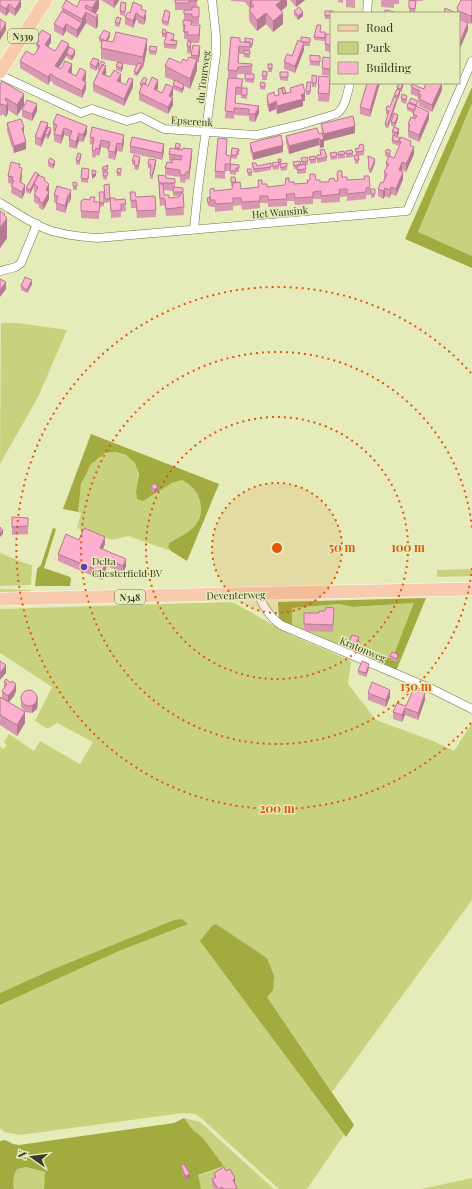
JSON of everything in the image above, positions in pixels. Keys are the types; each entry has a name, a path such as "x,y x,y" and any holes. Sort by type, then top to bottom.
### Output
{"main road":[{"name":"N339","path":"0,73 46,0"},
{"name":"Deventerweg","path":"0,599 472,589"}],"street":[{"name":"du Tourweg","path":"194,229 216,55 216,36 212,0"},
{"path":"367,12 368,0"},
{"name":"Het Wansink","path":"0,203 51,231 81,237 97,238 407,211 472,60"},
{"name":"Epserenk","path":"0,73 81,113 92,108 127,121 141,117 164,129 257,135 336,114 344,106 350,84"},
{"path":"0,270 16,267 21,263 37,224"},
{"name":"Kratonweg","path":"259,594 267,611 276,622 281,625 434,690 472,709"}],"green space":[{"path":"472,87 472,103 418,232 472,256 472,268 405,239"},
{"path":"472,103 472,256 418,232"},
{"path":"1,323 18,323 67,330 38,397 0,464"},
{"path":"91,434 219,484 187,561 171,551 168,547 169,543 194,527 200,517 200,501 197,494 191,486 182,480 172,483 143,501 137,499 136,491 139,474 135,463 126,455 116,452 105,453 91,464 81,484 78,512 63,509"},
{"path":"116,452 130,458 134,462 138,471 136,491 143,501 172,483 182,480 191,486 198,494 201,510 200,517 194,527 169,543 168,547 171,551 128,536 112,540 77,528 81,513 78,512 79,496 86,472 97,459 105,453"},
{"path":"53,528 56,529 44,568 70,577 70,586 35,586 37,569 41,565"},
{"path":"0,553 32,565 31,585 0,586"},
{"path":"472,569 472,576 437,577 437,570"},
{"path":"0,589 31,590 30,593 0,593"},
{"path":"426,598 396,671 357,654 360,648 392,659 414,603 353,607 339,604 292,608 292,628 279,622 278,602"},
{"path":"230,602 289,634 351,661 348,684 376,720 433,741 454,751 472,723 472,900 332,1092 267,997 267,958 216,924 201,941 344,1135 307,1189 279,1189 195,1114 183,1113 20,1135 4,1132 0,1128 0,1005 119,951 187,924 182,919 174,920 51,970 0,993 0,746 3,749 7,745 4,742 9,734 34,751 40,741 80,764 93,742 57,723 48,729 35,721 52,687 0,653 0,609"},
{"path":"415,603 392,659 360,648 357,654 292,628 291,608 339,604 354,607"},
{"path":"182,919 188,924 119,951 0,1005 0,993 51,970 174,920"},
{"path":"216,924 267,958 274,976 273,990 267,997 354,1125 346,1137 200,941 212,926"},
{"path":"184,1118 200,1122 274,1189 201,1189 197,1176 224,1166 203,1138 193,1130"},
{"path":"184,1118 193,1130 203,1138 224,1166 198,1175 201,1189 44,1189 45,1172 26,1167 17,1169 13,1183 14,1189 0,1189 0,1141 5,1140 19,1145 174,1123"},
{"path":"26,1167 45,1172 44,1189 14,1189 13,1183 17,1169"},
{"path":"472,1178 472,1189 421,1189"}],"building":[{"path":"0,0 21,0 15,9 9,4 6,9 0,5"},
{"path":"66,0 77,7 80,0 97,0 92,8 86,5 85,8 98,15 96,18 86,12 82,19 62,8"},
{"path":"175,0 197,1 189,1 189,3 175,3"},
{"path":"253,0 282,0 276,5 283,13 273,21 266,13 257,20 249,10 254,6 251,2"},
{"path":"409,0 416,1 415,9 409,8"},
{"path":"461,0 472,0 471,16 458,11 457,8"},
{"path":"121,2 126,3 125,12 120,11"},
{"path":"133,2 142,6 141,9 146,11 144,18 136,13 133,21 125,17 128,12 130,13"},
{"path":"192,7 199,7 199,17 192,17 192,14 184,14 184,10 192,10"},
{"path":"299,7 303,12 298,16 294,11"},
{"path":"445,8 454,12 446,12 444,11"},
{"path":"165,10 170,12 168,22 162,21"},
{"path":"385,10 395,12 384,12"},
{"path":"62,11 82,23 77,30 66,24 63,29 54,24"},
{"path":"325,11 333,11 330,12 330,15 325,16"},
{"path":"117,17 121,18 119,24 115,22"},
{"path":"0,19 6,23 0,33"},
{"path":"460,19 468,23 460,42"},
{"path":"183,20 192,21 191,25 200,25 199,35 187,35 188,32 184,32 185,25 183,25"},
{"path":"317,25 321,25 320,32 325,32 325,38 314,37"},
{"path":"163,29 166,30 166,34 162,33"},
{"path":"42,30 51,35 45,45 55,51 62,40 69,44 55,66 61,69 65,61 72,64 68,72 76,76 80,68 86,71 82,80 86,82 82,91 53,75 50,74 48,77 20,61 26,51 34,55 40,46 37,44 39,40 36,39"},
{"path":"104,30 110,33 106,41 99,38"},
{"path":"116,32 147,39 143,57 101,48 102,40 113,42"},
{"path":"167,32 174,34 173,40 170,40 177,41 176,45 164,44"},
{"path":"326,34 330,34 330,45 325,44"},
{"path":"231,37 240,38 240,42 250,42 250,47 239,46 238,63 252,64 252,66 238,67 237,71 228,70"},
{"path":"301,37 310,38 310,42 301,41"},
{"path":"245,38 253,39 252,45 250,45 250,42 245,42"},
{"path":"298,40 304,43 295,66 284,62 287,54 292,56"},
{"path":"188,41 191,42 190,47 187,46"},
{"path":"193,45 200,46 198,56 191,55"},
{"path":"150,46 157,47 156,52 149,50"},
{"path":"69,47 75,50 71,56 67,54"},
{"path":"244,50 250,51 250,54 244,54"},
{"path":"310,55 320,56 320,62 310,61"},
{"path":"189,57 197,59 190,79 165,66 169,58 181,63 183,59 187,61"},
{"path":"323,57 330,58 330,69 322,68"},
{"path":"93,58 99,60 96,67 90,64"},
{"path":"101,61 105,63 100,69 98,68"},
{"path":"118,62 123,64 121,68 116,66"},
{"path":"138,63 142,64 137,73 134,71"},
{"path":"268,64 272,64 272,69 268,68"},
{"path":"102,65 106,66 102,74 110,77 114,70 121,74 117,81 126,85 129,78 133,79 124,99 93,84"},
{"path":"263,71 267,72 267,76 262,76"},
{"path":"280,72 288,72 288,77 280,77"},
{"path":"245,74 254,74 254,79 245,79"},
{"path":"312,75 317,76 316,83 312,83"},
{"path":"319,76 330,77 329,94 318,93"},
{"path":"144,77 147,79 145,84 143,83 142,85 140,84"},
{"path":"152,77 158,80 154,89 162,93 166,84 173,87 169,96 173,98 168,107 139,93 143,83 148,86"},
{"path":"228,78 243,79 241,88 236,87 235,103 259,106 255,114 249,114 249,109 234,108 234,112 225,111"},
{"path":"175,80 184,85 182,89 173,85"},
{"path":"2,81 24,94 17,105 6,98 5,100 8,102 6,106 0,104 0,85"},
{"path":"261,82 265,83 265,87 260,86"},
{"path":"307,82 311,82 310,92 306,91"},
{"path":"303,84 305,93 301,95 303,99 277,106 276,101 269,105 267,98 268,94 274,92 275,96 279,95 278,89 282,88 283,94 291,92 290,88"},
{"path":"367,84 378,84 370,110 360,107"},
{"path":"399,84 403,84 401,89 397,88"},
{"path":"412,84 424,89 426,84 442,84 432,105 419,99 421,95 418,94 420,91 411,87"},
{"path":"284,87 286,93 283,93 282,88 281,89 281,88"},
{"path":"242,88 247,88 247,95 241,95"},
{"path":"397,89 400,90 398,96 394,95"},
{"path":"402,94 407,96 406,100 401,98"},
{"path":"394,96 397,98 388,124 385,124 389,111 386,110 387,106 390,107"},
{"path":"411,98 418,101 416,105 409,102"},
{"path":"27,100 37,104 32,114 22,110"},
{"path":"408,103 416,106 414,110 407,107"},
{"path":"416,106 429,112 419,135 408,130 410,125 408,124 411,117 415,119 417,116 413,114"},
{"path":"394,113 398,115 395,123 391,122"},
{"path":"57,114 87,126 83,135 79,133 76,142 69,139 72,131 64,128 61,136 54,134 57,125 53,123"},
{"path":"353,116 355,126 324,134 321,124"},
{"path":"21,119 24,127 22,128 26,142 14,146 7,123"},
{"path":"41,121 48,123 41,139 35,137"},
{"path":"48,127 51,128 48,135 45,134"},
{"path":"92,127 124,135 122,144 117,143 115,152 108,151 110,142 101,140 99,149 96,148 95,151 92,150 94,138 90,137"},
{"path":"394,127 399,129 397,133 392,131"},
{"path":"317,128 319,134 322,133 324,139 320,140 319,138 289,146 286,136"},
{"path":"281,135 283,145 253,153 250,143"},
{"path":"393,135 400,138 398,142 392,140"},
{"path":"132,137 164,144 162,153 130,146"},
{"path":"401,137 411,141 410,145 414,147 406,164 402,162 399,170 403,172 396,189 391,187 390,190 385,188 383,191 378,189 381,182 383,183 387,174 384,172 389,164 386,163 389,156 394,158 401,142 399,141"},
{"path":"218,138 227,139 226,155 231,156 230,164 225,164 225,172 215,171"},
{"path":"176,143 180,144 180,148 175,148"},
{"path":"363,144 364,151 356,152 355,149 359,148 359,145"},
{"path":"170,148 182,150 183,148 192,149 189,172 186,172 185,175 180,175 180,170 165,168 167,162 172,163 172,159 181,160 182,156 169,154"},
{"path":"232,148 239,149 239,151 237,151 237,155 231,155"},
{"path":"324,149 327,157 317,159 317,155 321,155 320,150"},
{"path":"387,149 391,151 389,154 385,152"},
{"path":"352,150 353,153 346,154 346,151"},
{"path":"344,151 345,154 338,155 338,152"},
{"path":"336,152 337,156 331,157 330,153"},
{"path":"78,153 81,154 79,161 76,160"},
{"path":"134,155 140,157 138,166 134,165 135,161 132,161"},
{"path":"354,155 358,155 359,160 355,160"},
{"path":"315,156 316,159 310,160 309,157"},
{"path":"368,156 375,159 371,170 369,169"},
{"path":"307,157 308,161 302,162 301,158"},
{"path":"50,158 55,161 53,165 48,162"},
{"path":"149,159 156,160 152,176 150,175 151,165 148,164"},
{"path":"300,161 301,164 294,166 293,162"},
{"path":"11,162 20,164 19,167 22,168 20,182 25,185 22,192 11,186 14,181 12,180 13,177 8,176"},
{"path":"279,162 279,165 273,167 272,163"},
{"path":"252,163 256,163 257,166 271,163 271,167 254,169"},
{"path":"287,163 287,166 281,168 280,164"},
{"path":"231,164 239,165 239,168 236,168 236,171 230,171"},
{"path":"305,164 306,169 297,170 297,166"},
{"path":"108,165 107,170 102,169 103,167"},
{"path":"82,168 89,169 88,179 81,178"},
{"path":"121,168 121,172 117,173 117,169"},
{"path":"247,169 251,169 252,172 248,173"},
{"path":"92,170 96,171 96,173 92,175"},
{"path":"338,171 342,171 342,177 347,177 347,180 365,179 364,176 369,176 370,187 366,188 366,192 347,194 347,189 339,190 340,194 321,196 321,191 313,192 313,197 295,198 294,193 286,194 287,199 268,200 268,196 260,196 260,201 242,202 241,198 233,198 233,203 215,204 215,200 210,200 210,189 214,188 214,191 232,189 233,183 240,182 241,189 259,187 258,180 262,180 262,184 267,184 267,187 285,185 286,178 289,178 289,182 294,182 294,184 308,183 307,180 310,180 310,174 315,174 316,180 320,180 320,182 329,182 329,179 334,178 335,181 338,181"},
{"path":"35,172 39,174 30,190 26,188"},
{"path":"104,172 108,172 107,176 103,176"},
{"path":"38,175 45,178 44,180 49,184 46,190 49,192 43,203 34,195 38,187 34,184"},
{"path":"158,175 175,179 175,183 159,183"},
{"path":"231,177 235,177 236,182 231,182"},
{"path":"73,182 77,183 77,186 73,186"},
{"path":"109,184 110,199 105,199 104,185"},
{"path":"159,184 163,184 164,195 169,195 169,198 179,197 181,193 183,193 184,207 166,209 164,198 160,199"},
{"path":"57,186 71,190 65,206 56,203 58,196 54,195"},
{"path":"174,187 183,188 183,192 173,192"},
{"path":"370,189 375,189 375,194 371,194"},
{"path":"99,192 104,192 104,203 100,203"},
{"path":"130,192 135,192 136,197 155,196 156,210 137,211 136,200 131,201"},
{"path":"90,197 95,197 94,202 100,202 99,212 81,211 81,201 84,199 90,200"},
{"path":"210,197 210,202 208,203 207,198"},
{"path":"110,198 115,198 115,200 125,199 126,204 121,204 121,210 111,211"},
{"path":"0,211 5,214 4,215 7,218 0,228"},
{"path":"25,277 32,280 27,290 21,286"},
{"path":"0,279 6,282 0,290"},
{"path":"155,483 158,487 154,490 151,486"},
{"path":"12,517 28,518 28,526 12,527"},
{"path":"0,527 3,530 0,534"},
{"path":"84,528 105,537 100,548 126,559 123,566 107,559 102,572 58,554 66,534 79,540"},
{"path":"326,607 334,608 333,625 304,624 304,613 319,613 319,611 325,611"},
{"path":"352,635 359,637 356,644 349,642"},
{"path":"392,652 398,654 397,659 390,656"},
{"path":"0,661 6,665 0,673"},
{"path":"362,661 369,664 366,673 358,671"},
{"path":"6,679 11,683 12,681 16,684 8,696 2,691 7,684 4,682"},
{"path":"372,682 390,690 386,700 368,693"},
{"path":"414,688 425,693 418,713 405,708 402,715 393,712 397,703 406,706"},
{"path":"29,690 35,692 37,698 35,704 29,706 23,704 21,698 23,692"},
{"path":"0,697 25,712 17,725 0,715"},
{"path":"184,1164 190,1174 185,1176 181,1165"},
{"path":"224,1167 226,1171 230,1169 235,1178 233,1180 237,1188 224,1189 222,1187 218,1189 212,1179 216,1177 214,1173"}],"place":[{"name":"Delta Chesterfield BV","path":"84,567"}]}
